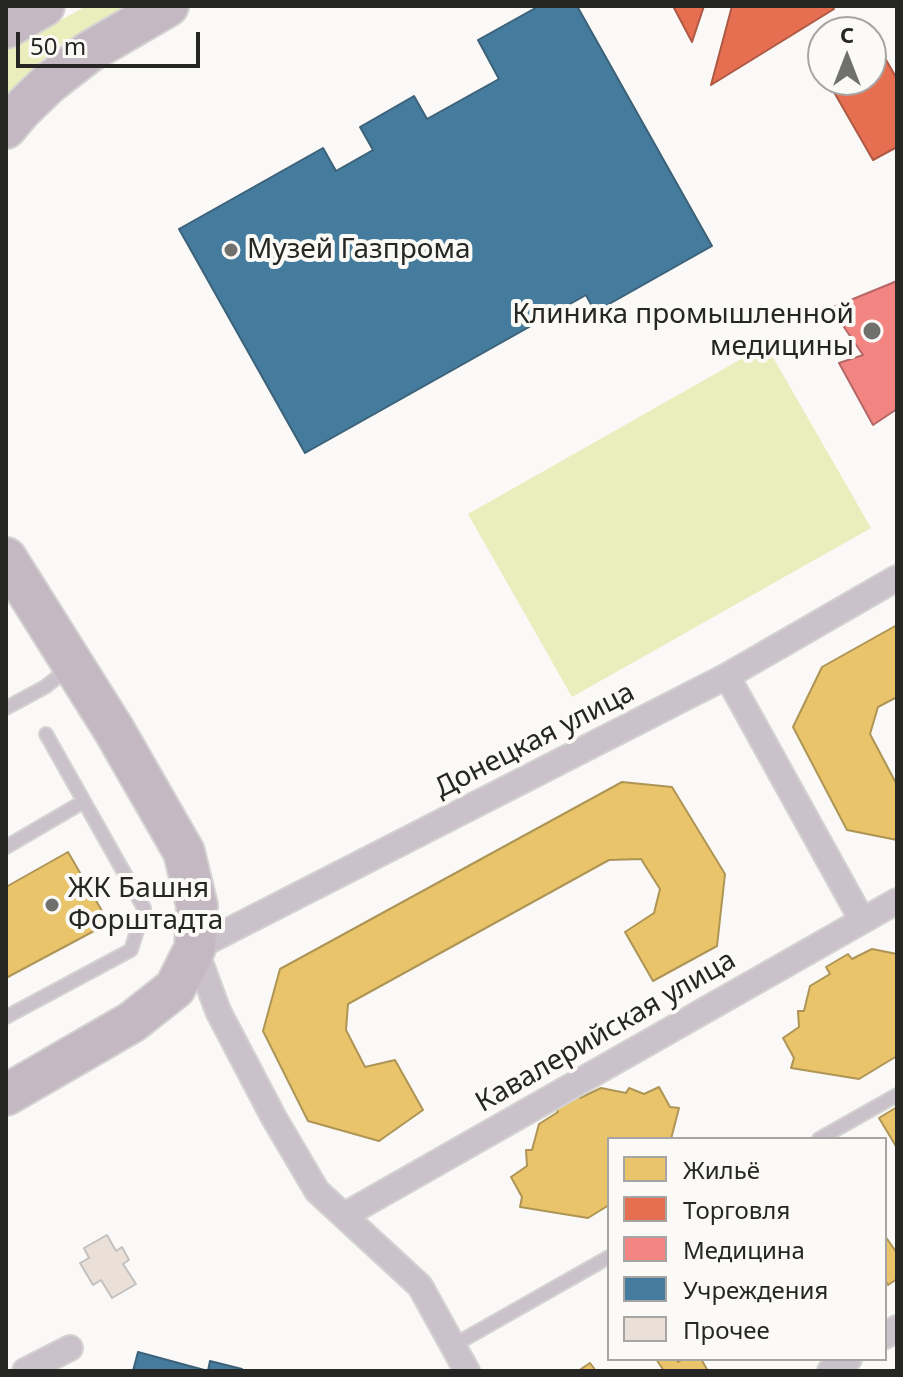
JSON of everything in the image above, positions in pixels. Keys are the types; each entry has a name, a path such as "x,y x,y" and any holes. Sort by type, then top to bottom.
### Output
{"main road":[{"path":"6,28 44,6"},
{"path":"6,128 49,83 89,52 168,6"},
{"path":"6,558 74,664 184,852 197,906 195,948 175,988 132,1022 6,1095"}],"street":[{"name":"Донецкая улица","path":"195,948 727,676 897,578"},
{"path":"727,676 862,920"},
{"name":"Кавалерийская улица","path":"345,1215 897,901"},
{"path":"195,948 218,1011 274,1118 317,1191 420,1286 467,1371"},
{"path":"25,1371 70,1348"}],"lane":[{"path":"6,708 45,687 74,664"},
{"path":"6,1017 131,950 144,908 46,734"},
{"path":"6,847 83,802"},
{"path":"823,1137 897,1095"},
{"path":"454,1345 607,1258"}],"green space":[{"path":"86,6 127,6 52,50 6,99 6,51"},
{"path":"766,345 871,528 572,697 468,514"}],"building: Жильё":[{"path":"897,625 897,697 878,707 870,734 897,785 897,840 847,830 793,727 822,667"},
{"path":"622,782 672,787 725,874 717,946 653,981 625,932 654,913 660,889 641,859 609,860 348,1004 346,1030 365,1067 395,1060 423,1110 379,1141 308,1121 263,1031 280,969"},
{"name":"ЖК Башня Форштадта","path":"68,852 109,923 6,978 6,887"},
{"path":"872,949 897,954 897,1056 859,1079 791,1068 794,1058 783,1038 799,1027 798,1011 804,1011 810,986 830,974 826,967 848,954 852,959"},
{"path":"659,1087 670,1107 679,1108 672,1137 607,1137 607,1206 588,1218 520,1207 522,1197 511,1177 527,1166 526,1150 532,1150 539,1124 558,1112 555,1106 576,1093 580,1098 601,1088 626,1093 629,1088 644,1094"},
{"path":"897,1107 897,1148 879,1118"},
{"path":"887,1239 897,1253 897,1279 888,1285"},
{"path":"657,1361 702,1361 708,1371 664,1371"},
{"path":"590,1363 596,1371 578,1371"}],"building: Торговля":[{"path":"673,6 704,6 692,42"},
{"path":"732,6 832,6 834,9 823,16 807,16 807,26 711,85"},
{"path":"887,62 897,79 897,147 873,160 836,96 887,96"}],"building: Медицина":[{"name":"Клиника промышленной медицины","path":"897,281 897,409 873,425 839,363 863,355 831,308"}],"building: Учреждения":[{"path":"539,6 577,6 712,246 595,312 586,295 305,453 179,229 323,148 336,171 373,150 360,127 414,96 427,119 499,79 478,40"},
{"path":"138,1352 208,1371 133,1371"},
{"path":"210,1361 242,1369 241,1371 208,1371"}],"building: Прочее":[{"path":"107,1235 116,1251 122,1247 129,1260 123,1264 136,1284 112,1298 101,1280 93,1285 80,1263 89,1258 84,1248"}],"place":[{"name":"Музей Газпрома","path":"231,250"},
{"name":"Клиника промышленной медицины","path":"872,331"},
{"name":"ЖК Башня Форштадта","path":"52,905"}]}
